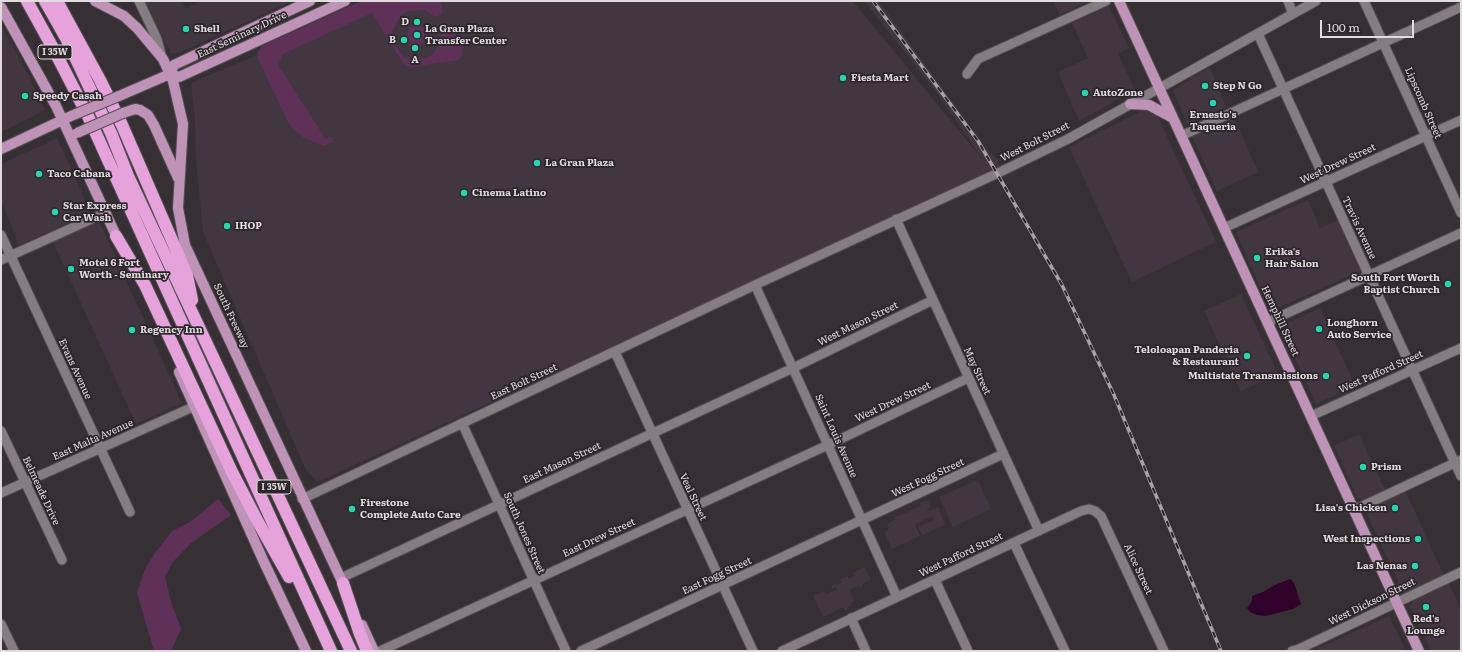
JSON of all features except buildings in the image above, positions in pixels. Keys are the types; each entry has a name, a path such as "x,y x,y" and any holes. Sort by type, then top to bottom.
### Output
{"highway":[{"name":"I 35W","path":"27,1 88,116 328,646"},
{"name":"I 35W","path":"45,1 66,38 111,132 128,176 351,651"},
{"path":"57,1 100,80 122,125 187,275 197,322"},
{"path":"116,236 145,285 232,472 258,522 328,646"},
{"path":"342,580 367,651"}],"main road":[{"name":"South Freeway","path":"95,1 124,16 137,28 163,59 176,87 184,124 178,208 185,245 374,651"},
{"name":"East Seminary Drive","path":"1,149 67,118 170,74 180,77 345,1"},
{"name":"Hemphill Street","path":"1119,1 1420,651"},
{"name":"East Seminary Drive","path":"170,74 174,65 306,2"},
{"path":"1,7 45,85 67,118 105,213 195,406 263,560 306,651"},
{"path":"248,46 249,40 253,35 276,23 285,13"},
{"path":"1130,104 1149,105 1173,118"},
{"path":"74,134 122,113 135,109 140,110 148,115 154,125 179,180"}],"street":[{"path":"139,1 157,39 163,59"},
{"path":"967,74 978,58 1106,1"},
{"path":"1288,1 1293,14"},
{"name":"West Bolt Street","path":"755,284 1032,157 1159,89 1316,1"},
{"name":"Lipscomb Street","path":"1364,1 1461,213"},
{"path":"1181,136 1461,7"},
{"name":"Travis Avenue","path":"1258,34 1412,369 1458,461 1461,476"},
{"name":"West Drew Street","path":"1224,228 1461,120"},
{"path":"1,260 105,213"},
{"name":"May Street","path":"896,220 1038,531"},
{"path":"1268,322 1461,234"},
{"name":"Evans Avenue","path":"1,235 130,512"},
{"name":"East Bolt Street","path":"302,498 615,352 755,284"},
{"name":"Saint Louis Avenue","path":"755,284 896,598"},
{"name":"West Mason Street","path":"793,368 933,300"},
{"name":"West Pafford Street","path":"1311,416 1461,348"},
{"name":"Veal Street","path":"615,352 753,651"},
{"name":"East Mason Street","path":"342,580 499,504 793,368"},
{"name":"West Drew Street","path":"828,445 968,378"},
{"name":"East Malta Avenue","path":"1,493 195,406"},
{"name":"South Jones Street","path":"462,424 566,651"},
{"name":"Belmeade Drive","path":"1,431 62,560"},
{"name":"East Drew Street","path":"380,651 828,445"},
{"name":"West Fogg Street","path":"862,521 1003,454"},
{"path":"1354,510 1458,461"},
{"name":"Alice Street","path":"1081,512 1090,509 1101,516 1164,651"},
{"name":"West Pafford Street","path":"782,651 1081,512"},
{"name":"East Fogg Street","path":"581,651 862,521"},
{"path":"1014,543 1065,651"},
{"name":"West Dickson Street","path":"1297,650 1461,572"},
{"path":"935,580 968,651"},
{"path":"851,618 866,651"},
{"path":"1,624 14,651"}],"shaded area":[{"path":"144,1 182,1 186,8 201,1 292,1 179,53 171,53"},
{"path":"361,1 440,1 443,11 441,15 434,16 425,10 408,11 402,14 391,33 393,41 405,58 427,58 434,53 441,40 443,27 449,24 462,48 462,54 459,60 410,67 407,66 403,63 372,13 283,54 278,65 325,138 333,138 332,142 324,146 304,138 290,126 258,59 258,52 262,46"},
{"name":"La Gran Plaza","path":"384,1 853,1 986,164 934,89 864,1 879,1 985,147 998,160 999,166 871,227 318,482 306,470 203,232 196,161 195,119 191,83"},
{"path":"1053,1 1089,1 1060,15"},
{"path":"1109,6 1129,48 1118,54 1135,90 1079,121 1058,72 1088,58 1072,23"},
{"path":"1,25 27,72 45,110 1,132"},
{"path":"417,25 424,28 427,35 424,42 417,45 410,42 407,35 410,28"},
{"path":"1210,67 1226,107 1187,124 1173,90"},
{"path":"1144,110 1156,113 1216,242 1132,282 1069,147"},
{"path":"1234,117 1258,172 1217,191 1192,136"},
{"path":"57,138 91,213 19,245 1,200 1,164"},
{"path":"1308,200 1320,228 1339,220 1361,271 1278,308 1275,301 1268,305 1236,232"},
{"path":"99,221 182,403 136,424 53,242"},
{"path":"1241,294 1278,374 1241,391 1204,311"},
{"path":"1320,308 1355,386 1316,404 1281,326"},
{"path":"1359,434 1385,490 1364,500 1357,498 1334,446"},
{"path":"978,480 991,509 953,527 939,497"},
{"path":"1405,490 1444,576 1407,593 1403,592 1365,510"},
{"path":"218,499 231,515 190,544 173,562 165,576 171,602 181,629 171,651 154,651 137,593 145,569 172,531 190,522"},
{"path":"928,500 931,507 927,509 930,511 938,507 945,525 922,535 918,527 934,520 932,516 915,524 920,536 892,549 884,532 889,529 887,524 895,520 894,518 921,506 920,503"},
{"path":"865,567 871,579 860,588 858,586 849,590 854,602 848,607 849,609 845,611 843,607 823,617 813,596 824,591 826,594 837,590 836,587 832,589 831,586 841,583 840,579 848,576 849,579 854,576 853,573"},
{"path":"1290,579 1294,583 1301,604 1293,609 1265,616 1250,612 1247,608 1252,601 1252,596"},
{"path":"1449,583 1461,611 1461,651 1431,651 1410,606 1413,600"},
{"path":"1389,616 1406,651 1312,651"}],"railway":[{"path":"873,1 978,141 1062,285 1114,395 1221,651"}],"place":[{"name":"D","path":"417,22"},
{"name":"Shell","path":"186,29"},
{"name":"La Gran Plaza Transfer Center","path":"417,35"},
{"name":"B","path":"404,40"},
{"name":"A","path":"415,48"},
{"name":"Fiesta Mart","path":"843,78"},
{"name":"Step N Go","path":"1205,86"},
{"name":"AutoZone","path":"1085,93"},
{"name":"Speedy Casah","path":"25,96"},
{"name":"Ernesto's Taqueria","path":"1213,103"},
{"name":"La Gran Plaza","path":"537,163"},
{"name":"Taco Cabana","path":"39,174"},
{"name":"Cinema Latino","path":"464,193"},
{"name":"Star Express Car Wash","path":"55,212"},
{"name":"IHOP","path":"227,226"},
{"name":"Erika's Hair Salon","path":"1257,258"},
{"name":"Motel 6 Fort Worth - Seminary","path":"71,269"},
{"name":"South Fort Worth Baptist Church","path":"1448,284"},
{"name":"Longhorn Auto Service","path":"1319,329"},
{"name":"Regency Inn","path":"132,330"},
{"name":"Teloloapan Panderia & Restaurant","path":"1247,356"},
{"name":"Multistate Transmissions","path":"1326,376"},
{"name":"Prism","path":"1363,467"},
{"name":"Lisa's Chicken","path":"1395,508"},
{"name":"Firestone Complete Auto Care","path":"352,509"},
{"name":"West Inspections","path":"1418,539"},
{"name":"Las Nenas","path":"1415,566"},
{"name":"Red's Lounge","path":"1426,607"}]}
